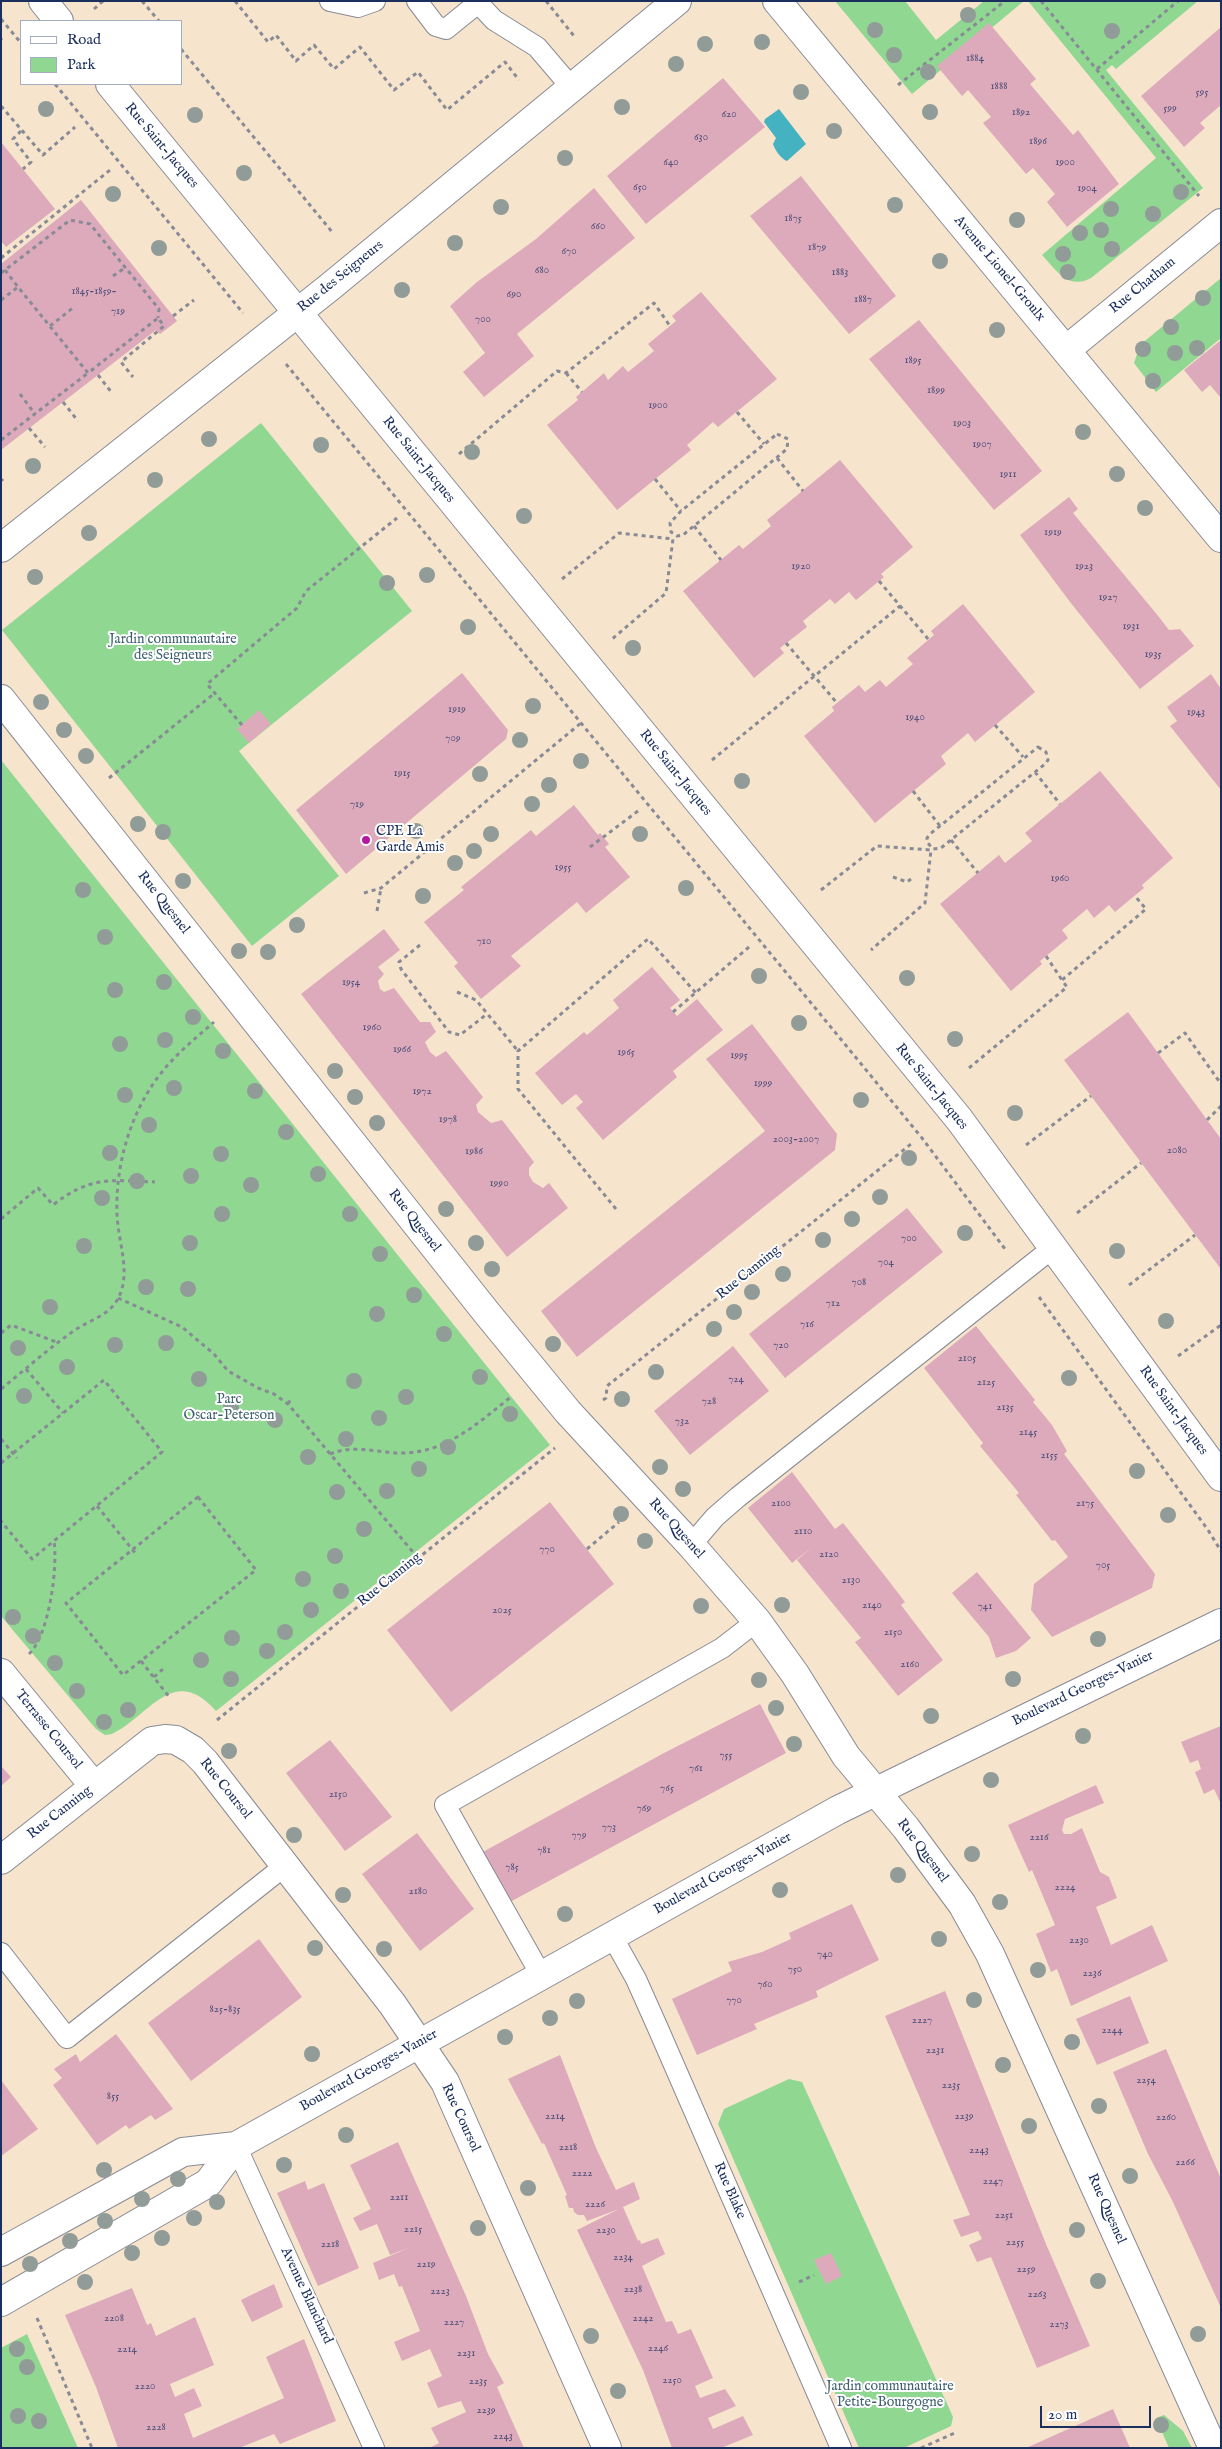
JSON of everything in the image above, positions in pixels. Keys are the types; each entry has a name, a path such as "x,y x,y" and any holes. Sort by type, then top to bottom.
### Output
{"street":[{"path":"43,1 58,20"},
{"name":"Rue des Seigneurs","path":"1,548 297,312 677,1"},
{"name":"Avenue Lionel-Groulx","path":"777,1 1221,538"},
{"name":"Rue Saint-Jacques","path":"111,85 952,1112 1054,1247 1221,1477"},
{"name":"Rue Chatham","path":"1066,350 1221,223"},
{"name":"Rue Quesnel","path":"1,698 486,1312 568,1412 691,1545 757,1621 795,1674 846,1756 906,1828 962,1904 990,1954 1213,2448"},
{"name":"Boulevard Georges-Vanier","path":"1,2252 183,2152 236,2146 875,1791 1221,1623"},
{"name":"Terrasse Coursol","path":"1,1673 94,1786"},
{"name":"Rue Canning","path":"1,1860 152,1742 171,1739"},
{"name":"Rue Coursol","path":"171,1739 182,1743 198,1755 286,1865 392,2005 449,2090 607,2448"},
{"name":"Boulevard Georges-Vanier","path":"1,2302 208,2183 236,2146"}],"lane":[{"path":"330,1 350,6 374,1"},
{"path":"417,1 436,26 446,29 478,3 494,20 537,47 572,88"},
{"path":"691,1545 715,1517 738,1497 1054,1247"},
{"path":"541,1975 445,1804 722,1648 757,1621"},
{"path":"1,1953 66,2038 286,1865"},
{"name":"Rue Blake","path":"612,1936 657,2026 841,2448"},
{"name":"Avenue Blanchard","path":"236,2146 374,2448"}],"path":[{"path":"94,9 103,1"},
{"path":"142,1 158,20"},
{"path":"235,1 268,42 276,35 296,61 314,45 334,68 360,47 394,90 418,72 447,110 505,62 519,80"},
{"path":"546,1 574,36"},
{"path":"898,85 1004,1"},
{"path":"1041,1 1199,196"},
{"path":"1097,69 1178,1"},
{"path":"1,19 20,42"},
{"path":"182,49 333,233"},
{"path":"55,85 232,300"},
{"path":"1,106 43,156 75,128"},
{"path":"21,131 13,139 31,162 23,169"},
{"path":"1,258 110,170"},
{"path":"1,273 70,220 90,224 159,309 158,318 164,326 121,362 133,377"},
{"path":"113,276 126,267"},
{"path":"5,270 88,373"},
{"path":"1,300 18,287"},
{"path":"174,316 194,300"},
{"path":"566,374 654,303 670,326"},
{"path":"50,326 74,307"},
{"path":"1,440 158,318"},
{"path":"458,454 557,370 566,374 582,392"},
{"path":"294,374 922,1138 1007,1252"},
{"path":"98,375 112,393"},
{"path":"20,394 35,414"},
{"path":"64,402 78,420"},
{"path":"737,412 764,444"},
{"path":"30,428 45,447"},
{"path":"777,434 786,437 789,446 777,458 681,536 674,534 670,530 670,523 681,511 777,434"},
{"path":"777,458 803,491"},
{"path":"655,479 681,511"},
{"path":"242,725 207,684 297,608 306,591 397,518"},
{"path":"694,526 721,560"},
{"path":"562,579 619,533 673,539"},
{"path":"611,640 666,593 674,534"},
{"path":"879,581 929,640"},
{"path":"712,760 900,606"},
{"path":"786,644 837,703"},
{"path":"110,778 215,693"},
{"path":"364,893 381,888 581,723"},
{"path":"996,725 1023,757"},
{"path":"821,890 877,846 931,848 941,848 1035,772 1048,760 1046,752 1038,747 1023,757 927,838 931,848 925,903 871,950"},
{"path":"1035,772 1060,804"},
{"path":"913,791 940,826"},
{"path":"590,847 638,811"},
{"path":"951,840 978,873"},
{"path":"893,877 907,882 911,879"},
{"path":"376,911 381,888"},
{"path":"1062,980 1146,909 1135,896"},
{"path":"518,1050 648,939 696,993"},
{"path":"420,945 399,962 401,970 449,1032 460,1036 487,1014"},
{"path":"673,1012 748,947"},
{"path":"969,1068 1067,987 1046,956"},
{"path":"457,992 476,1000 518,1050 518,1089 616,1209"},
{"path":"1,1389 59,1342 109,1310 118,1298 125,1277 117,1215 119,1180 129,1135 150,1088 174,1058 216,1020"},
{"path":"1158,1054 1185,1033 1221,1084"},
{"path":"1026,1144 1091,1096"},
{"path":"1206,1120 1221,1106"},
{"name":"Rue Canning","path":"601,1402 606,1398 607,1386 911,1144"},
{"path":"1077,1213 1141,1163"},
{"path":"1,1219 38,1188 53,1205 82,1187 100,1181 155,1182"},
{"path":"1129,1285 1195,1235"},
{"path":"1033,1289 1208,1530 1221,1551"},
{"path":"118,1298 182,1327 214,1354 228,1370 258,1388 274,1394 288,1404 418,1558"},
{"path":"1,1333 11,1325 59,1342"},
{"path":"1178,1356 1221,1325"},
{"path":"26,1369 62,1414"},
{"path":"1,1463 104,1380 162,1452 32,1559 1,1522"},
{"path":"330,1454 350,1448 405,1453 441,1445 470,1430 514,1394"},
{"path":"288,1404 292,1397"},
{"path":"1,1439 17,1458"},
{"name":"Rue Canning","path":"217,1720 558,1446"},
{"path":"198,1497 256,1570 123,1676 66,1603 132,1550 198,1497"},
{"path":"97,1506 136,1554"},
{"path":"586,1549 619,1522"},
{"path":"28,1655 36,1644 50,1602 56,1572 54,1540"},
{"path":"141,1661 170,1698"},
{"path":"154,1677 163,1669"},
{"path":"37,2318 92,2448"},
{"path":"921,2448 957,2432"}],"green space":[{"path":"835,1 905,1 936,40 984,1 1024,1 912,94"},
{"path":"1028,1 1198,1 1116,69 1112,65 1106,70 1203,188 1091,278 1083,281 1076,282 1064,277 1042,255 1156,158"},
{"path":"1221,278 1221,338 1156,392 1134,363 1140,345"},
{"name":"Jardin communautaire des Seigneurs","path":"261,423 412,611 239,751 339,876 252,946 2,630"},
{"name":"Parc Oscar-Peterson","path":"1,760 550,1445 216,1711 201,1697 187,1692 175,1692 162,1697 126,1726 112,1734 105,1735 96,1729 1,1616"},
{"name":"Jardin communautaire Petite-Bourgogne","path":"789,2079 802,2082 953,2417 951,2426 904,2448 859,2448 718,2124 724,2109"},
{"path":"27,2334 78,2448 1,2448 1,2348"},
{"path":"1164,2415 1183,2431 1192,2448 1169,2448 1156,2418"}],"water":[{"path":"779,109 806,144 787,161 775,149 773,144 776,138 764,122 765,119"}],"building":[{"path":"989,23 1036,79 1030,84 1073,135 1078,130 1119,184 1067,227 1047,202 1055,194 1033,168 1026,174 983,123 991,117 968,90 962,96 937,66"},
{"path":"1221,27 1221,105 1200,123 1205,128 1184,147 1141,96"},
{"path":"723,78 765,127 646,224 607,176"},
{"path":"1,142 55,209 6,247 1,241"},
{"path":"801,176 896,296 849,334 750,216"},
{"path":"594,188 635,238 517,334 534,356 484,397 463,372 485,353 450,306 477,282 536,239"},
{"path":"81,200 177,321 160,334 156,330 1,450 1,264"},
{"path":"701,292 777,379 718,427 713,422 687,445 691,450 617,510 547,425 578,400 576,397 604,373 608,380 623,366 628,372 654,351 648,344 676,321 672,316"},
{"path":"919,320 1042,471 994,510 869,359"},
{"path":"1221,340 1221,398 1210,385 1202,392 1184,370"},
{"path":"840,460 913,547 881,574 884,577 856,600 849,592 835,604 830,599 803,621 807,627 780,648 784,653 754,678 683,591 739,545 743,549 771,526 767,520"},
{"path":"1069,497 1078,509 1073,513 1169,630 1180,629 1194,646 1140,689 1070,602 1020,535"},
{"path":"963,604 1035,692 975,742 968,733 941,756 946,764 875,823 804,736 834,711 832,707 859,685 865,692 880,680 886,687 913,664 907,658 934,635 931,631"},
{"path":"462,673 508,730 506,739 346,874 296,810"},
{"path":"1211,674 1221,689 1221,790 1170,726 1177,721 1167,707"},
{"path":"259,710 271,724 249,743 237,729"},
{"path":"1100,771 1173,858 1142,885 1144,888 1115,912 1109,905 1094,918 1087,909 1062,930 1068,938 1040,961 1042,964 1011,991 940,904 999,855 1005,863 1032,841 1025,833"},
{"path":"574,805 598,835 600,833 609,844 605,847 630,877 586,913 577,902 511,956 521,966 481,999 454,966 458,963 424,922 464,890 461,887 531,830 536,836"},
{"path":"384,929 400,950 378,967 384,974 378,981 380,989 384,992 394,988 420,1022 430,1022 436,1032 425,1042 430,1052 436,1057 446,1051 483,1097 476,1105 478,1112 491,1123 502,1120 534,1162 529,1168 529,1175 533,1182 543,1188 549,1183 568,1208 507,1257 301,994"},
{"path":"652,967 680,1000 670,1008 677,1016 697,999 723,1030 673,1071 677,1077 603,1140 576,1108 583,1102 576,1094 562,1105 535,1073 584,1032 587,1035 619,1008 613,1000"},
{"path":"1128,1012 1221,1139 1221,1269 1064,1060"},
{"path":"752,1024 837,1134 835,1150 577,1357 541,1311 765,1131 706,1059"},
{"path":"907,1208 943,1252 785,1378 749,1334"},
{"path":"976,1326 1035,1400 1033,1402 1052,1425 1067,1451 1064,1454 1155,1574 1152,1588 1052,1637 1031,1610 1034,1584 1068,1557 1055,1540 1052,1541 1016,1495 1019,1493 980,1446 983,1443 924,1368"},
{"path":"733,1346 769,1391 690,1455 654,1411"},
{"path":"792,1472 835,1529 843,1523 905,1602 901,1605 943,1660 898,1696 855,1642 861,1638 797,1560 812,1547 792,1563 748,1508"},
{"path":"550,1502 614,1584 451,1712 387,1630"},
{"path":"977,1572 1031,1638 1016,1651 996,1658 989,1637 952,1593"},
{"path":"760,1704 786,1753 510,1902 481,1853 664,1753"},
{"path":"1221,1726 1221,1804 1214,1789 1204,1794 1195,1772 1201,1769 1198,1760 1190,1763 1181,1742"},
{"path":"330,1740 392,1817 345,1851 286,1773"},
{"path":"1,1766 11,1777 1,1786"},
{"path":"1096,1785 1104,1803 1065,1819 1062,1830 1064,1834 1071,1834 1082,1828 1100,1872 1109,1877 1117,1898 1096,1907 1111,1945 1152,1925 1168,1961 1071,2006 1057,1969 1051,1972 1036,1934 1055,1925 1032,1870 1029,1872 1008,1825"},
{"path":"417,1833 474,1909 420,1951 362,1874"},
{"path":"852,1904 879,1960 816,1991 818,1997 754,2024 757,2029 697,2055 672,1999 732,1971 728,1962 762,1952 791,1939 789,1933"},
{"path":"259,1939 302,1997 191,2081 148,2023"},
{"path":"945,1991 1046,2244 1090,2346 1037,2368 991,2257 977,2262 969,2245 982,2239 978,2231 961,2237 953,2220 970,2215 885,2016"},
{"path":"1130,1996 1149,2043 1097,2065 1076,2019"},
{"path":"116,2034 173,2109 155,2120 151,2115 129,2129 126,2125 97,2145 53,2085 62,2078 54,2069 76,2054 80,2062"},
{"path":"1166,2049 1221,2179 1221,2308 1172,2200 1148,2154 1113,2072"},
{"path":"560,2055 596,2148 616,2190 634,2182 640,2199 623,2207 638,2241 640,2240 641,2244 658,2238 665,2254 642,2266 666,2322 672,2321 678,2334 691,2329 713,2378 695,2386 700,2398 725,2389 736,2406 708,2418 713,2429 743,2416 753,2435 721,2448 672,2448 643,2370 577,2230 619,2209 587,2221 584,2215 578,2215 574,2212 573,2208 569,2208 565,2196 567,2195 544,2143 542,2144 508,2079"},
{"path":"1,2080 38,2129 1,2156"},
{"path":"398,2142 466,2296 488,2354 504,2383 497,2387 524,2448 429,2448 439,2443 431,2428 466,2412 461,2401 438,2408 427,2383 442,2376 430,2349 402,2361 394,2342 420,2331 402,2286 399,2287 394,2274 379,2280 373,2263 411,2247 390,2255 377,2224 360,2231 353,2218 371,2209 350,2165"},
{"path":"305,2181 308,2190 324,2183 359,2268 318,2286 277,2193"},
{"path":"831,2253 842,2276 826,2284 814,2260"},
{"path":"274,2284 283,2307 252,2322 241,2300"},
{"path":"132,2288 147,2325 151,2323 156,2336 195,2317 214,2365 170,2384 175,2397 194,2388 202,2406 184,2414 193,2438 284,2398 266,2357 304,2339 336,2421 280,2444 274,2434 239,2448 118,2448 96,2387 65,2315"},
{"path":"1113,2409 1130,2448 1026,2448"}],"place":[{"name":"CPE La Garde Amis","path":"366,840"}]}
